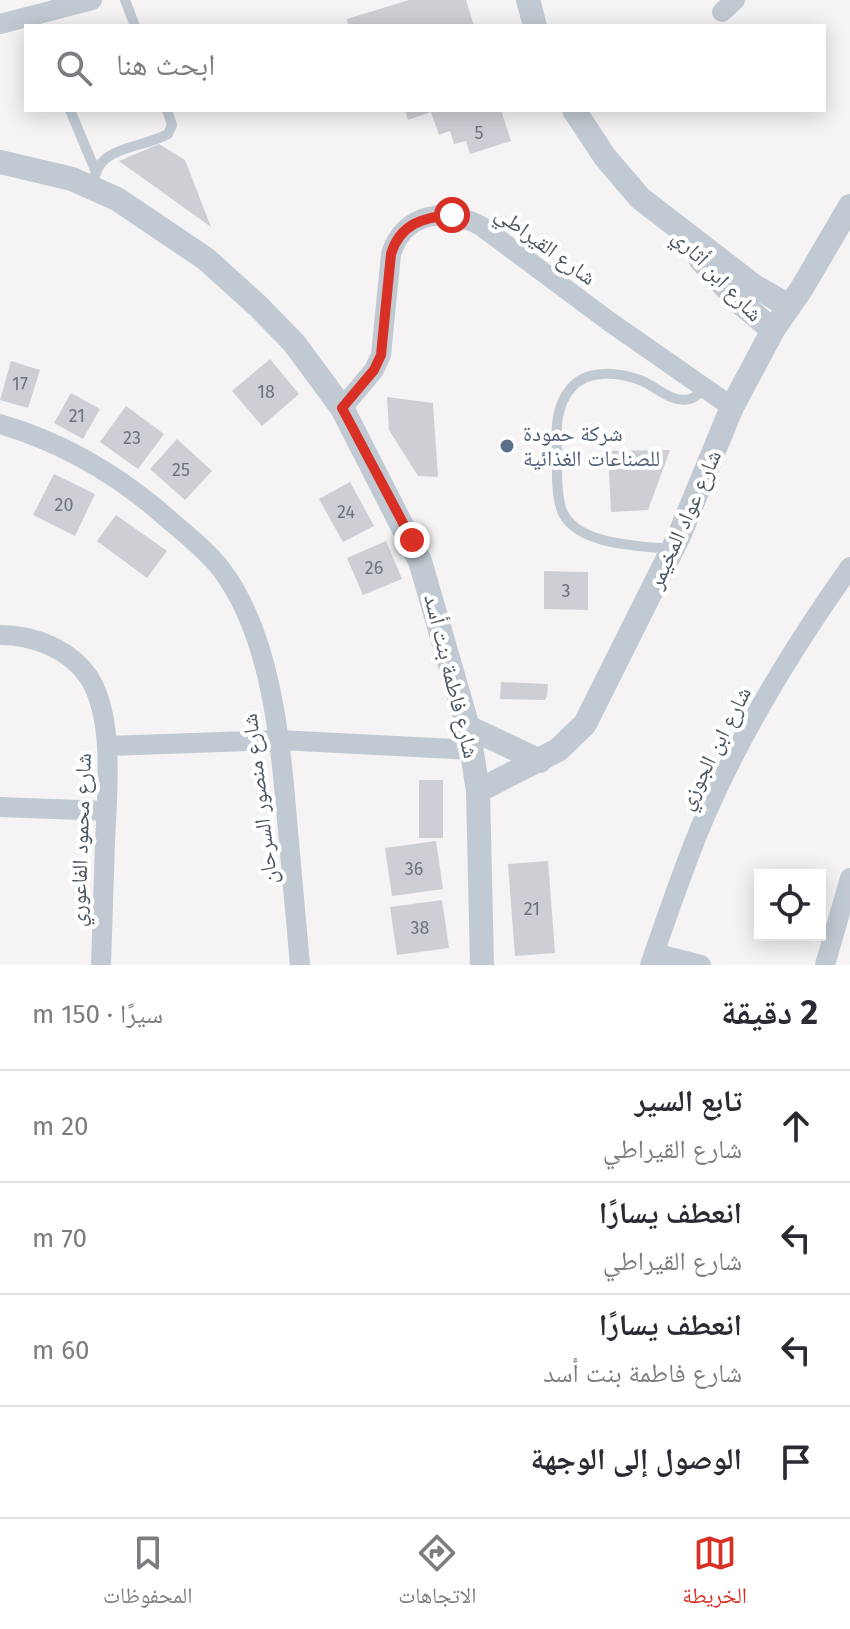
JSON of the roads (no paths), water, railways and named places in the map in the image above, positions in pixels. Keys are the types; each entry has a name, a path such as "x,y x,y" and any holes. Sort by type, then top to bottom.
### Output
{"street":[{"path":"0,24 58,19 92,0"},
{"path":"528,0 534,24"},
{"name":"شارع ابن أثاري","path":"575,112 605,157 640,198 754,286 789,306"},
{"name":"شارع فاطمة بنت أسد","path":"0,162 72,179 94,180 157,225 216,269 265,313 294,343 342,408 420,561 471,739 478,791 482,965"},
{"name":"شارع عواد المخيمر","path":"478,791 558,750 585,724 673,549 732,407 773,330 802,288 850,206"},
{"name":"شارع القيراطي","path":"342,408 374,370 381,355 391,254 396,240 405,228 434,216 452,215 481,226 610,322 732,407"},
{"name":"شارع ابن أثاري","path":"664,219 738,301 773,330"},
{"name":"شارع منصور السرحان","path":"0,424 39,437 124,483 213,560 239,598 258,641 280,740 300,965"},
{"name":"شارع ابن الجوزي","path":"652,959 703,820 763,702 816,615 850,567"},
{"name":"شارع محمود الفاعوري","path":"0,635 39,641 59,650 75,662 90,680 99,703 108,746 101,965"},
{"path":"108,746 280,740 471,739 540,761"},
{"path":"0,807 106,811"},
{"path":"825,965 850,878"},
{"path":"652,959 701,965"}],"lane":[{"path":"125,0 134,24"},
{"path":"71,112 94,180"},
{"path":"94,180 99,163 114,151 168,134 172,125 168,112"},
{"path":"673,549 598,538 569,523 561,508 557,458 559,408 572,387 589,375 614,374 640,380 674,398 688,400 697,396 703,387"}],"place":[{"name":"شركة حمودة للصناعات الغذائية","path":"507,446"}]}
